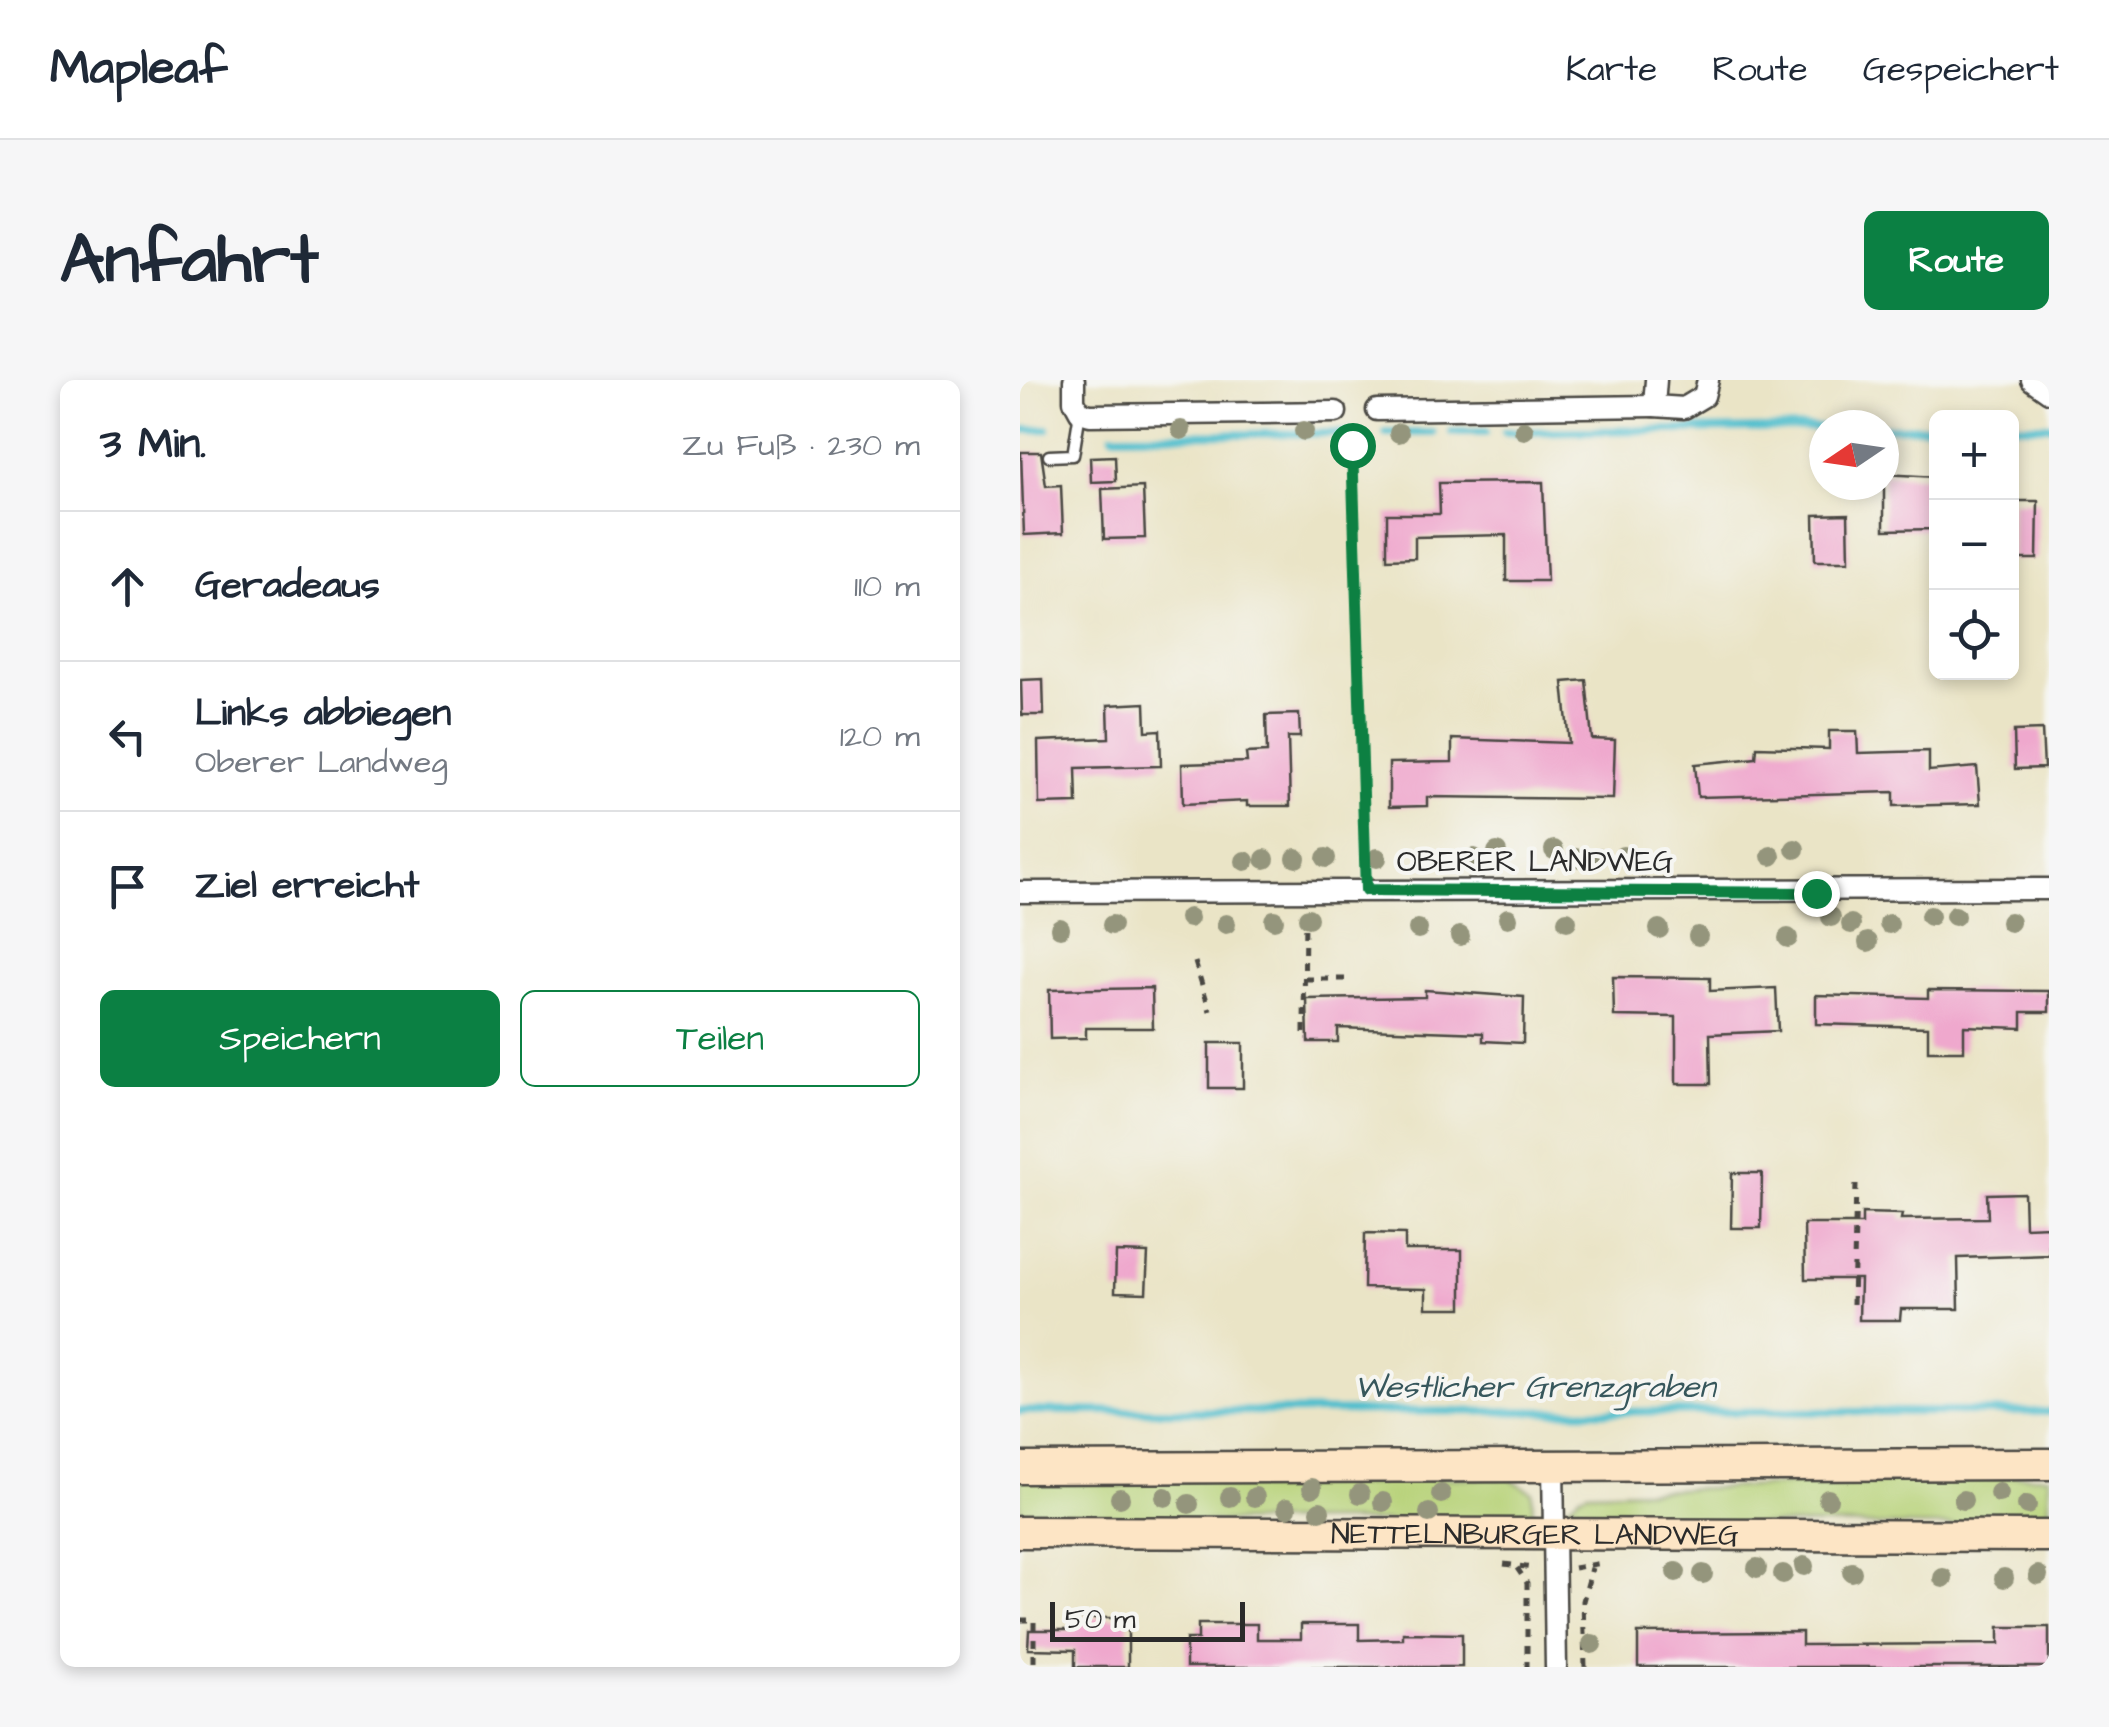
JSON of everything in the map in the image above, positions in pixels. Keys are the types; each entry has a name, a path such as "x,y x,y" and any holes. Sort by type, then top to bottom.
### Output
{"main road":[{"path":"1020,1468 2049,1464"},
{"name":"NETTELNBURGER LANDWEG","path":"1020,1532 2049,1536"}],"street":[{"path":"1074,380 1074,401 1080,412 1344,419"},
{"path":"1654,406 1656,380"},
{"path":"1377,410 1695,404 1707,390 1708,380"},
{"path":"2032,380 2049,392"},
{"name":"OBERER LANDWEG","path":"1020,892 2049,889"},
{"path":"1552,1464 1556,1667"}],"lane":[{"path":"1049,456 1073,455 1080,412"}],"path":[{"path":"1344,419 1366,890"},
{"path":"1304,890 1304,1034"},
{"path":"1195,962 1210,1010"},
{"path":"1304,979 1344,979"},
{"path":"1853,1304 1856,1184"},
{"path":"1516,1568 1527,1583 1526,1667"},
{"path":"1585,1667 1584,1602 1592,1568"},
{"path":"1020,1620 1034,1620 1034,1667"}],"green space":[{"path":"1855,1476 2049,1476 2049,1527 1580,1522 1569,1518 1565,1510 1578,1496 1588,1492 1772,1486"},
{"path":"1020,1478 1509,1478 1532,1492 1533,1516 1528,1521 1020,1522"}],"building":[{"path":"1021,452 1041,452 1046,486 1061,485 1063,533 1024,535"},
{"path":"1115,456 1116,481 1091,482 1090,457"},
{"path":"1899,475 1929,477 1929,529 1884,530 1884,500 1899,500"},
{"path":"1543,482 1547,581 1506,581 1506,535 1415,537 1415,558 1387,559 1387,514 1440,514 1439,483"},
{"path":"1143,487 1145,538 1104,539 1102,489"},
{"path":"2019,501 2038,501 2037,559 2019,559"},
{"path":"1848,514 1849,561 1815,561 1814,515"},
{"path":"1043,679 1044,715 1022,715 1021,680"},
{"path":"1586,680 1592,739 1615,740 1613,799 1427,797 1427,806 1389,807 1389,763 1452,762 1452,739 1569,743 1563,682"},
{"path":"1145,703 1146,731 1160,730 1161,766 1076,768 1077,803 1039,804 1038,741 1109,738 1108,705"},
{"path":"1299,714 1300,737 1288,737 1290,806 1247,806 1247,801 1183,804 1182,764 1247,762 1246,753 1267,752 1266,715"},
{"path":"2042,730 2044,768 2015,769 2014,731"},
{"path":"1829,731 1857,731 1858,753 1929,751 1929,771 1977,767 1980,804 1894,806 1894,792 1698,797 1695,764 1756,758 1757,747 1829,749"},
{"path":"1613,977 1710,978 1710,991 1776,988 1778,1031 1710,1034 1711,1084 1676,1084 1676,1017 1614,1016"},
{"path":"1152,988 1153,1028 1086,1028 1086,1038 1050,1039 1049,990"},
{"path":"1425,990 1524,997 1523,1043 1483,1041 1483,1033 1338,1028 1338,1042 1308,1042 1307,999 1425,997"},
{"path":"1928,990 2049,991 2049,1012 2022,1012 2022,1028 1964,1026 1964,1051 1928,1051 1928,1027 1816,1024 1816,995 1928,998"},
{"path":"1209,1043 1243,1043 1243,1088 1209,1088"},
{"path":"1732,1173 1762,1173 1761,1228 1731,1228"},
{"path":"2024,1193 2025,1227 2049,1226 2049,1255 1958,1258 1959,1309 1901,1309 1900,1320 1859,1320 1860,1279 1805,1279 1804,1224 1862,1224 1862,1213 1902,1214 1901,1219 1988,1218 1987,1194"},
{"path":"1365,1233 1405,1234 1405,1250 1462,1250 1462,1308 1426,1308 1426,1289 1364,1288"},
{"path":"1116,1252 1148,1253 1146,1293 1115,1292"},
{"path":"1074,1618 1123,1618 1128,1622 1128,1667 1075,1667 1075,1650 1028,1649 1029,1630 1075,1630"},
{"path":"1198,1624 1257,1624 1257,1639 1301,1639 1301,1624 1359,1624 1359,1640 1403,1639 1403,1633 1462,1634 1462,1667 1186,1667 1186,1639 1198,1639"},
{"path":"1999,1627 2049,1627 2049,1667 1638,1667 1638,1633 1802,1632 1802,1645 1999,1644"}],"waterway":[{"path":"2019,426 2049,426"},
{"path":"1899,428 1929,427"},
{"path":"1505,432 1809,428"},
{"path":"1020,430 1047,429"},
{"path":"1452,432 1486,432"},
{"path":"1113,435 1349,433"},
{"path":"1386,433 1433,433"},
{"name":"Westlicher Grenzgraben","path":"1020,1411 2049,1412"}],"route":[{"path":"1352,445 1366,890 1816,893"}]}
